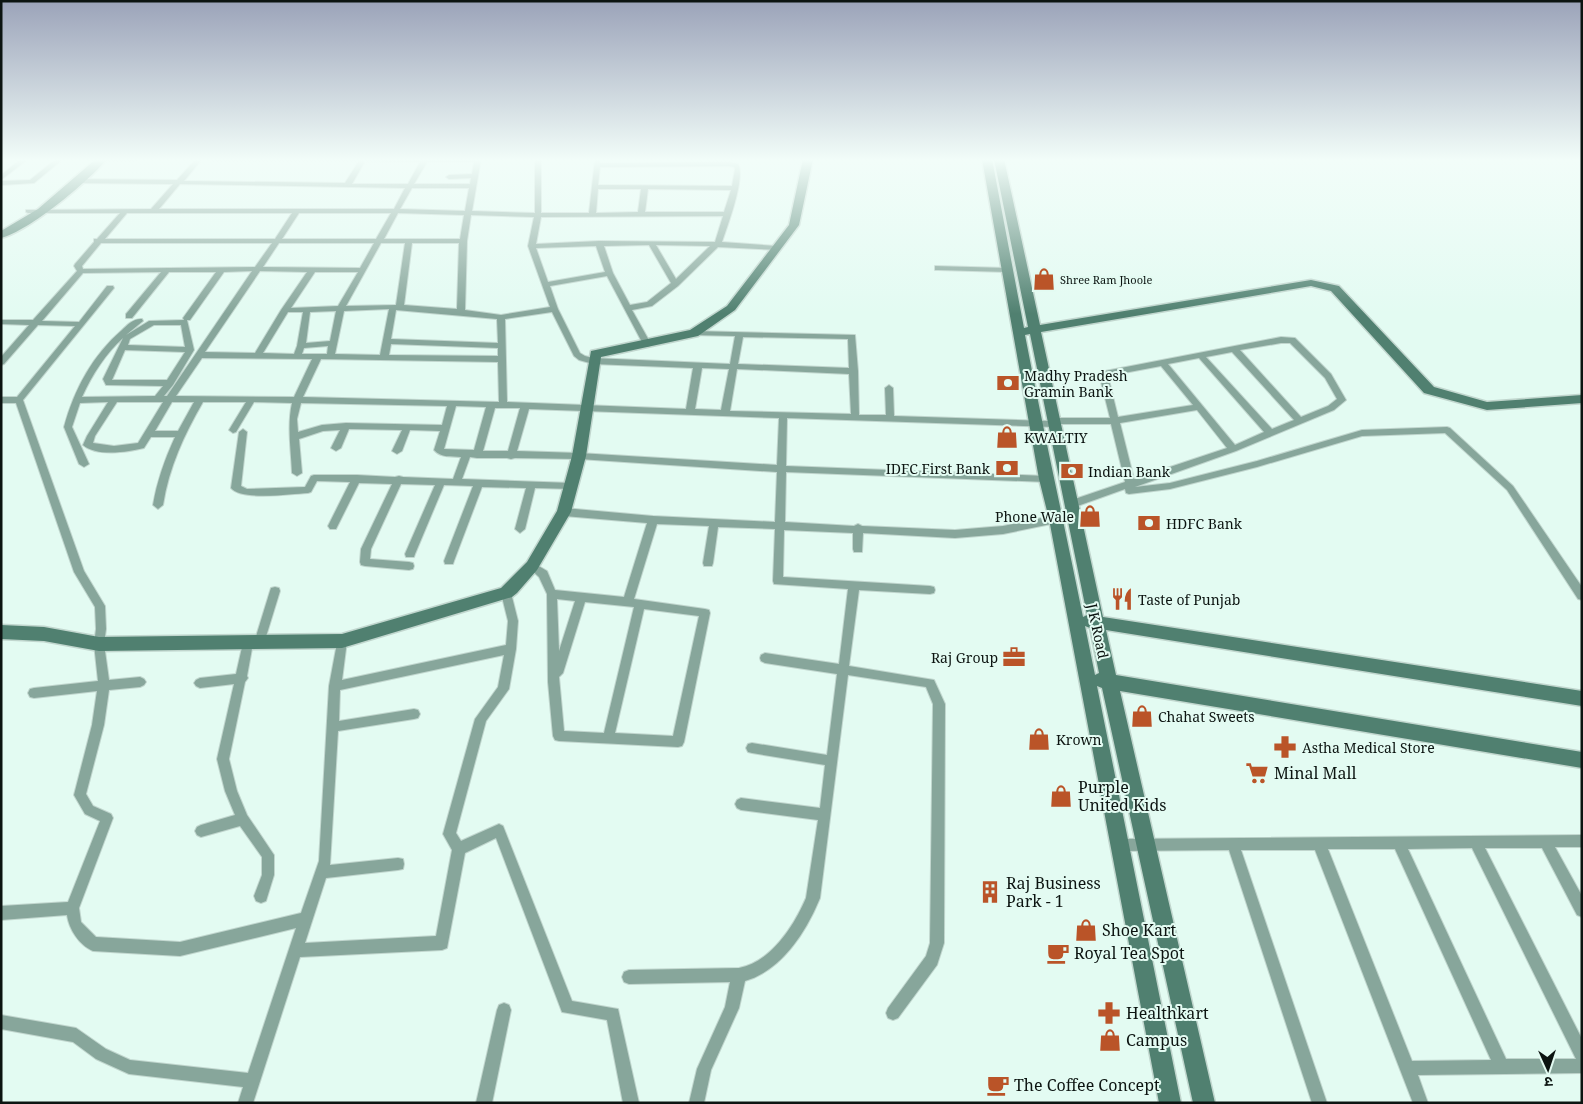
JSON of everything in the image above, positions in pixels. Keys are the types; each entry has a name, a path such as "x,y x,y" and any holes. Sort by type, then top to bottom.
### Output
{"street":[{"path":"1,227 28,211 103,211"},
{"path":"81,271 78,266 125,211"},
{"path":"228,211 467,212 538,215 728,214"},
{"path":"114,399 91,436 88,445 93,448 130,448 141,446 170,398 297,211"},
{"path":"330,356 341,308 394,211"},
{"path":"538,211 532,246 554,309 582,358 593,362 854,371"},
{"path":"629,308 649,304 675,284 718,243 729,211"},
{"path":"694,333 731,308 794,225 797,211"},
{"name":"J K Road","path":"996,211 1007,270 1054,422 1096,622 1204,1103"},
{"name":"J K Road","path":"1007,211 1027,331 1036,423 1046,479 1056,519 1170,1103"},
{"path":"1,235 13,230 40,212"},
{"path":"461,312 462,241 467,212"},
{"path":"97,242 277,240 462,241"},
{"path":"384,358 409,242"},
{"path":"532,246 598,243 718,243 777,248"},
{"path":"598,243 609,274 647,344"},
{"path":"651,243 675,284"},
{"path":"938,268 1007,270"},
{"path":"257,357 285,310 313,269"},
{"path":"129,316 167,270"},
{"path":"187,318 222,270"},
{"path":"1,362 5,353 36,323 81,271 361,270"},
{"path":"546,285 609,274"},
{"path":"1027,331 1312,283 1334,288 1429,390 1487,406 1582,399"},
{"path":"19,400 110,288"},
{"path":"285,310 396,307 501,317 554,309"},
{"path":"297,356 301,346 307,309"},
{"path":"501,317 503,405"},
{"path":"84,464 68,427 87,376 119,335 139,321"},
{"path":"1,322 82,324"},
{"path":"157,398 170,383 190,350 184,322 152,323 128,338 107,379 109,382 170,383"},
{"path":"1,632 44,634 99,644 342,641 506,593 512,589 532,566 564,512 579,456 595,354 694,333 852,337 855,418"},
{"path":"725,414 739,334"},
{"path":"1072,504 1131,486 1234,449 1331,408 1342,400 1328,376 1292,340 1281,340 1103,374 1131,486"},
{"path":"388,341 501,346"},
{"path":"301,346 334,343"},
{"path":"122,347 190,350"},
{"path":"1235,350 1300,421"},
{"path":"199,355 502,359"},
{"path":"297,473 293,419 297,400 318,356"},
{"path":"1201,356 1270,433"},
{"path":"1164,363 1234,449"},
{"path":"690,412 698,365"},
{"path":"889,388 890,419"},
{"path":"78,400 157,398 297,400 586,407 725,414 1036,423 1115,421 1199,407"},
{"path":"158,505 160,490 179,434 200,399"},
{"path":"1,400 19,400"},
{"path":"19,400 79,572 100,606 101,629 99,644 104,685 98,725 80,795 89,810 108,818 72,908 75,925 93,944 180,949 306,919"},
{"path":"252,400 238,431 236,488 246,492 308,490 314,478 572,486"},
{"path":"452,404 440,452 511,456 579,456 781,469 1046,479"},
{"path":"477,454 491,405"},
{"path":"511,456 525,406"},
{"path":"783,415 778,581 930,590"},
{"path":"294,437 322,428 346,426 445,428"},
{"path":"336,448 346,426"},
{"path":"397,451 407,428"},
{"path":"1103,495 1170,486 1258,464 1362,433 1447,430 1510,488 1582,596"},
{"path":"148,434 179,434"},
{"path":"456,482 467,454"},
{"path":"333,526 357,478"},
{"path":"399,480 366,549 365,562 409,566"},
{"path":"410,554 441,482"},
{"path":"449,561 479,483"},
{"path":"520,528 531,485"},
{"path":"564,512 653,520 858,528 955,534 1003,530 1056,519"},
{"path":"628,602 653,520"},
{"path":"708,563 714,523"},
{"path":"858,528 858,549"},
{"path":"532,566 543,574 552,594 554,682 560,736 678,742 705,613 552,594"},
{"path":"629,976 739,975 750,973 774,958 809,909 813,898 825,814 854,586"},
{"path":"262,896 268,875 268,855 243,818 231,791 223,759 234,704 242,678 275,591"},
{"path":"296,950 442,943 459,849 449,834 481,719 503,689 511,649 513,622 506,593"},
{"path":"554,682 581,598"},
{"path":"608,739 640,605"},
{"path":"1075,618 1582,699"},
{"path":"245,1103 324,861 335,686 342,641"},
{"path":"335,686 511,649"},
{"path":"765,658 930,683 939,704 937,943 932,960 893,1013"},
{"path":"1087,677 1582,760"},
{"path":"200,682 242,678"},
{"path":"34,692 140,682"},
{"path":"332,727 414,714"},
{"path":"752,748 832,761"},
{"path":"741,804 825,814"},
{"path":"201,831 243,818"},
{"path":"459,849 499,830 567,1007 613,1014 631,1103"},
{"path":"1545,841 1582,910"},
{"path":"1119,845 1582,841"},
{"path":"1319,843 1421,1103"},
{"path":"1399,843 1502,1066"},
{"path":"1476,843 1582,1056"},
{"path":"1233,844 1320,1103"},
{"path":"321,872 398,864"},
{"path":"1,913 72,908"},
{"path":"696,1103 704,1069 732,1008 739,975"},
{"path":"484,1103 493,1070 504,1010"},
{"path":"1,1022 76,1035 100,1054 129,1067 253,1081"},
{"path":"1408,1068 1582,1066"}],"place":[{"name":"Shree Ram Jhoole","path":"1044,279"},
{"name":"Madhy Pradesh Gramin Bank","path":"1008,383"},
{"name":"KWALTIY","path":"1007,437"},
{"name":"IDFC First Bank","path":"1007,468"},
{"name":"Indian Bank","path":"1072,471"},
{"name":"Phone Wale","path":"1090,516"},
{"name":"HDFC Bank","path":"1149,523"},
{"name":"Taste of Punjab","path":"1122,599"},
{"name":"Raj Group","path":"1014,657"},
{"name":"Chahat Sweets","path":"1142,716"},
{"name":"Krown","path":"1039,739"},
{"name":"Astha Medical Store","path":"1285,747"},
{"name":"Minal Mall","path":"1257,773"},
{"name":"Purple United Kids","path":"1061,796"},
{"name":"Raj Business Park - 1","path":"990,892"},
{"name":"Shoe Kart","path":"1086,930"},
{"name":"Royal Tea Spot","path":"1058,953"},
{"name":"Healthkart","path":"1109,1013"},
{"name":"Campus","path":"1110,1040"},
{"name":"The Coffee Concept","path":"998,1085"}]}
